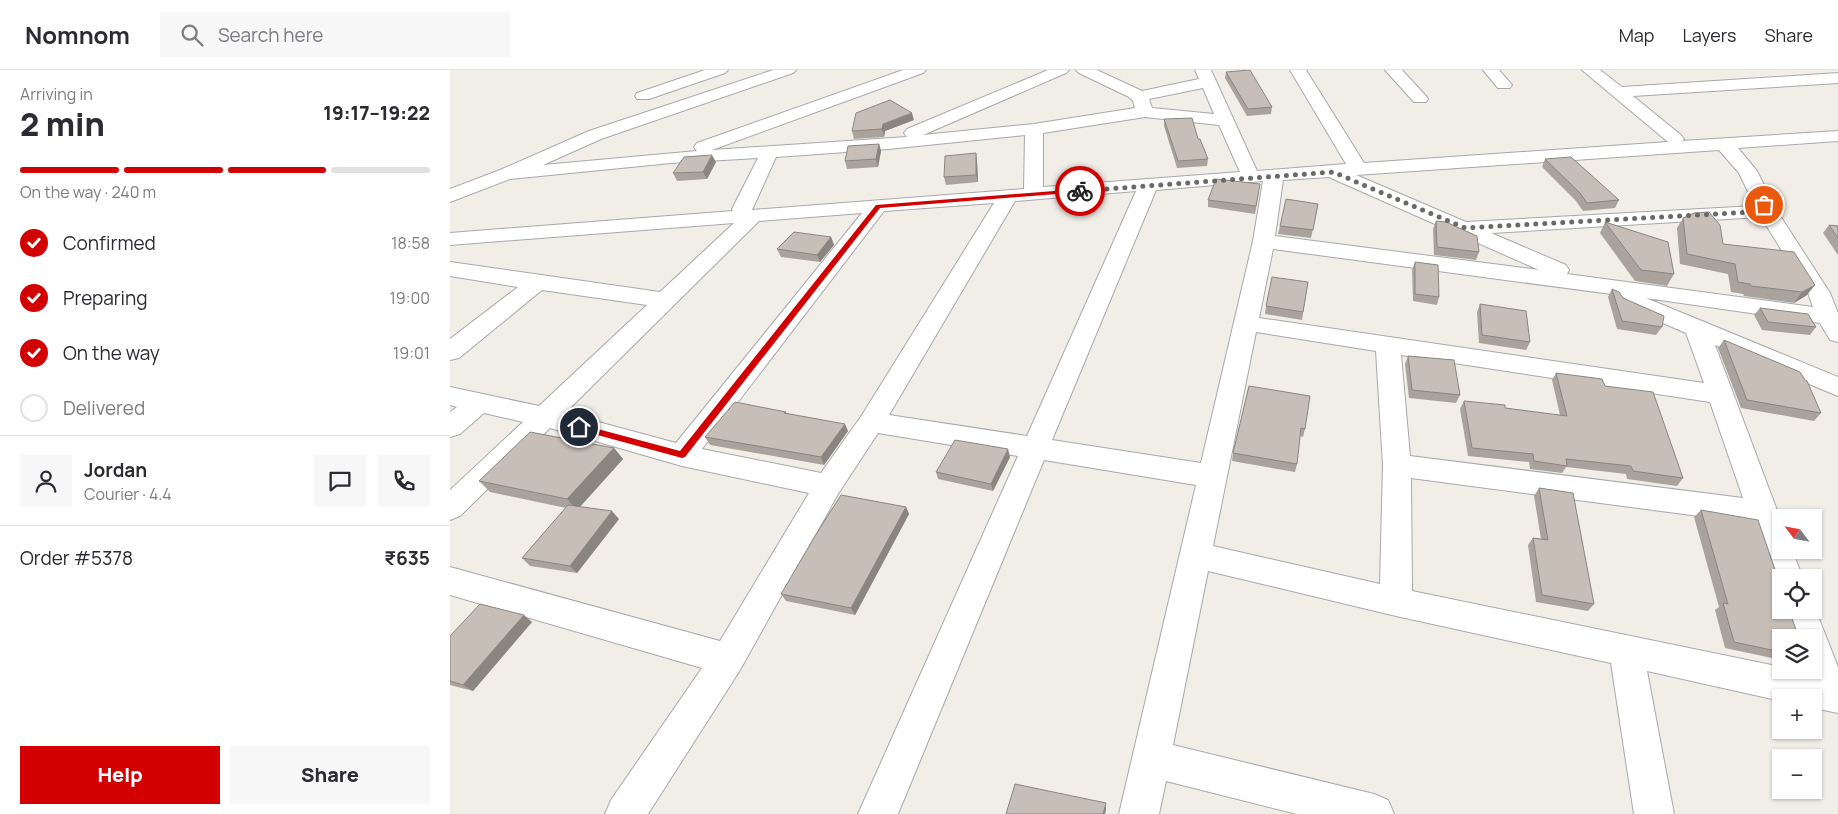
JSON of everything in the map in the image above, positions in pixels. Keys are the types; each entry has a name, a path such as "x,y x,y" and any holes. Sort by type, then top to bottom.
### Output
{"street":[{"path":"643,96 720,70"},
{"path":"450,196 507,174 595,135 788,70"},
{"path":"671,158 918,70"},
{"path":"888,144 1061,70"},
{"path":"1084,70 1141,104 1225,120"},
{"path":"1298,70 1356,166"},
{"path":"1393,70 1420,100"},
{"path":"1491,70 1504,85"},
{"path":"1590,70 1675,139"},
{"path":"507,174 671,158 888,144 1034,129 1124,114 1141,104 1204,76 1248,170"},
{"path":"1618,92 1838,78"},
{"path":"1033,188 1034,129"},
{"path":"1356,166 1836,136"},
{"path":"748,212 878,206 1148,186 1331,168 1675,139 1836,136"},
{"path":"1264,241 1588,283 1833,326 1829,289 1767,211 1748,171 1723,143"},
{"path":"450,508 545,418 664,300 748,212 770,151"},
{"path":"451,238 1248,170 1331,168 1588,283 1838,387"},
{"path":"1139,814 1264,241 1274,175"},
{"path":"878,814 1148,186"},
{"path":"625,814 728,659 828,486 872,422 1008,196"},
{"path":"682,455 878,206"},
{"path":"1465,228 1767,211"},
{"path":"450,269 664,300"},
{"path":"450,352 537,283"},
{"path":"1245,323 1722,395"},
{"path":"1696,327 1784,569"},
{"path":"1388,345 1397,465 1396,602"},
{"path":"450,396 545,418 682,455 828,486"},
{"path":"450,427 480,402"},
{"path":"872,422 1212,476"},
{"path":"1397,465 1762,512"},
{"path":"1195,555 1396,602 1834,696"},
{"path":"450,582 728,659"},
{"path":"1626,650 1654,814"},
{"path":"1822,668 1834,696"},
{"path":"1151,758 1374,814"}],"building":[{"path":"1250,70 1272,107 1248,109 1226,72"},
{"path":"890,100 912,113 883,124 882,129 852,131 856,113"},
{"path":"1192,118 1198,139 1200,139 1208,159 1178,161 1164,119"},
{"path":"879,144 876,159 845,161 848,146"},
{"path":"976,153 976,175 944,177 945,156"},
{"path":"712,155 703,172 673,173 684,157"},
{"path":"1571,157 1619,200 1587,203 1580,193 1545,159"},
{"path":"1216,179 1260,184 1256,206 1208,200"},
{"path":"1286,199 1318,204 1313,230 1280,226"},
{"path":"1709,212 1720,225 1723,244 1794,252 1815,285 1802,292 1751,286 1750,284 1738,282 1735,264 1687,254 1683,218 1694,213"},
{"path":"1436,221 1446,222 1477,236 1479,252 1437,247"},
{"path":"1605,222 1668,242 1674,274 1641,270"},
{"path":"1829,225 1838,226 1838,238"},
{"path":"794,232 831,237 817,255 777,249"},
{"path":"1415,262 1438,265 1439,297 1415,294"},
{"path":"1272,277 1308,282 1303,312 1266,306"},
{"path":"1612,289 1619,292 1623,298 1664,316 1662,327 1622,321"},
{"path":"1480,304 1526,311 1530,342 1482,335"},
{"path":"1760,308 1808,314 1816,327 1768,322"},
{"path":"1724,340 1800,372 1807,381 1821,413 1747,400"},
{"path":"1408,356 1454,360 1460,395 1412,390"},
{"path":"1556,373 1602,379 1605,386 1653,392 1683,478 1633,471 1631,466 1566,459 1567,466 1534,461 1533,454 1472,448 1464,401 1505,405 1505,408 1567,416"},
{"path":"1249,386 1310,396 1305,429 1301,428 1297,464 1233,453"},
{"path":"735,402 845,424 821,457 705,437"},
{"path":"530,432 614,448 567,499 479,481"},
{"path":"955,440 1008,449 991,484 936,472"},
{"path":"1539,488 1573,493 1594,604 1542,595 1533,538 1548,540"},
{"path":"841,495 906,507 851,608 781,594 815,536"},
{"path":"568,505 612,511 570,566 522,558"},
{"path":"1701,510 1758,520 1775,569 1772,569 1772,619 1792,619 1796,629 1772,629 1772,650 1734,642 1723,603 1728,604"},
{"path":"480,604 524,615 463,685 450,681 450,636"},
{"path":"1015,784 1106,803 1103,814 1006,814"}],"way so far":[{"path":"1080,191 1333,172 1465,228 1767,211 1764,205"}],"route":[{"path":"579,427 682,455 878,206 1080,191"}]}
